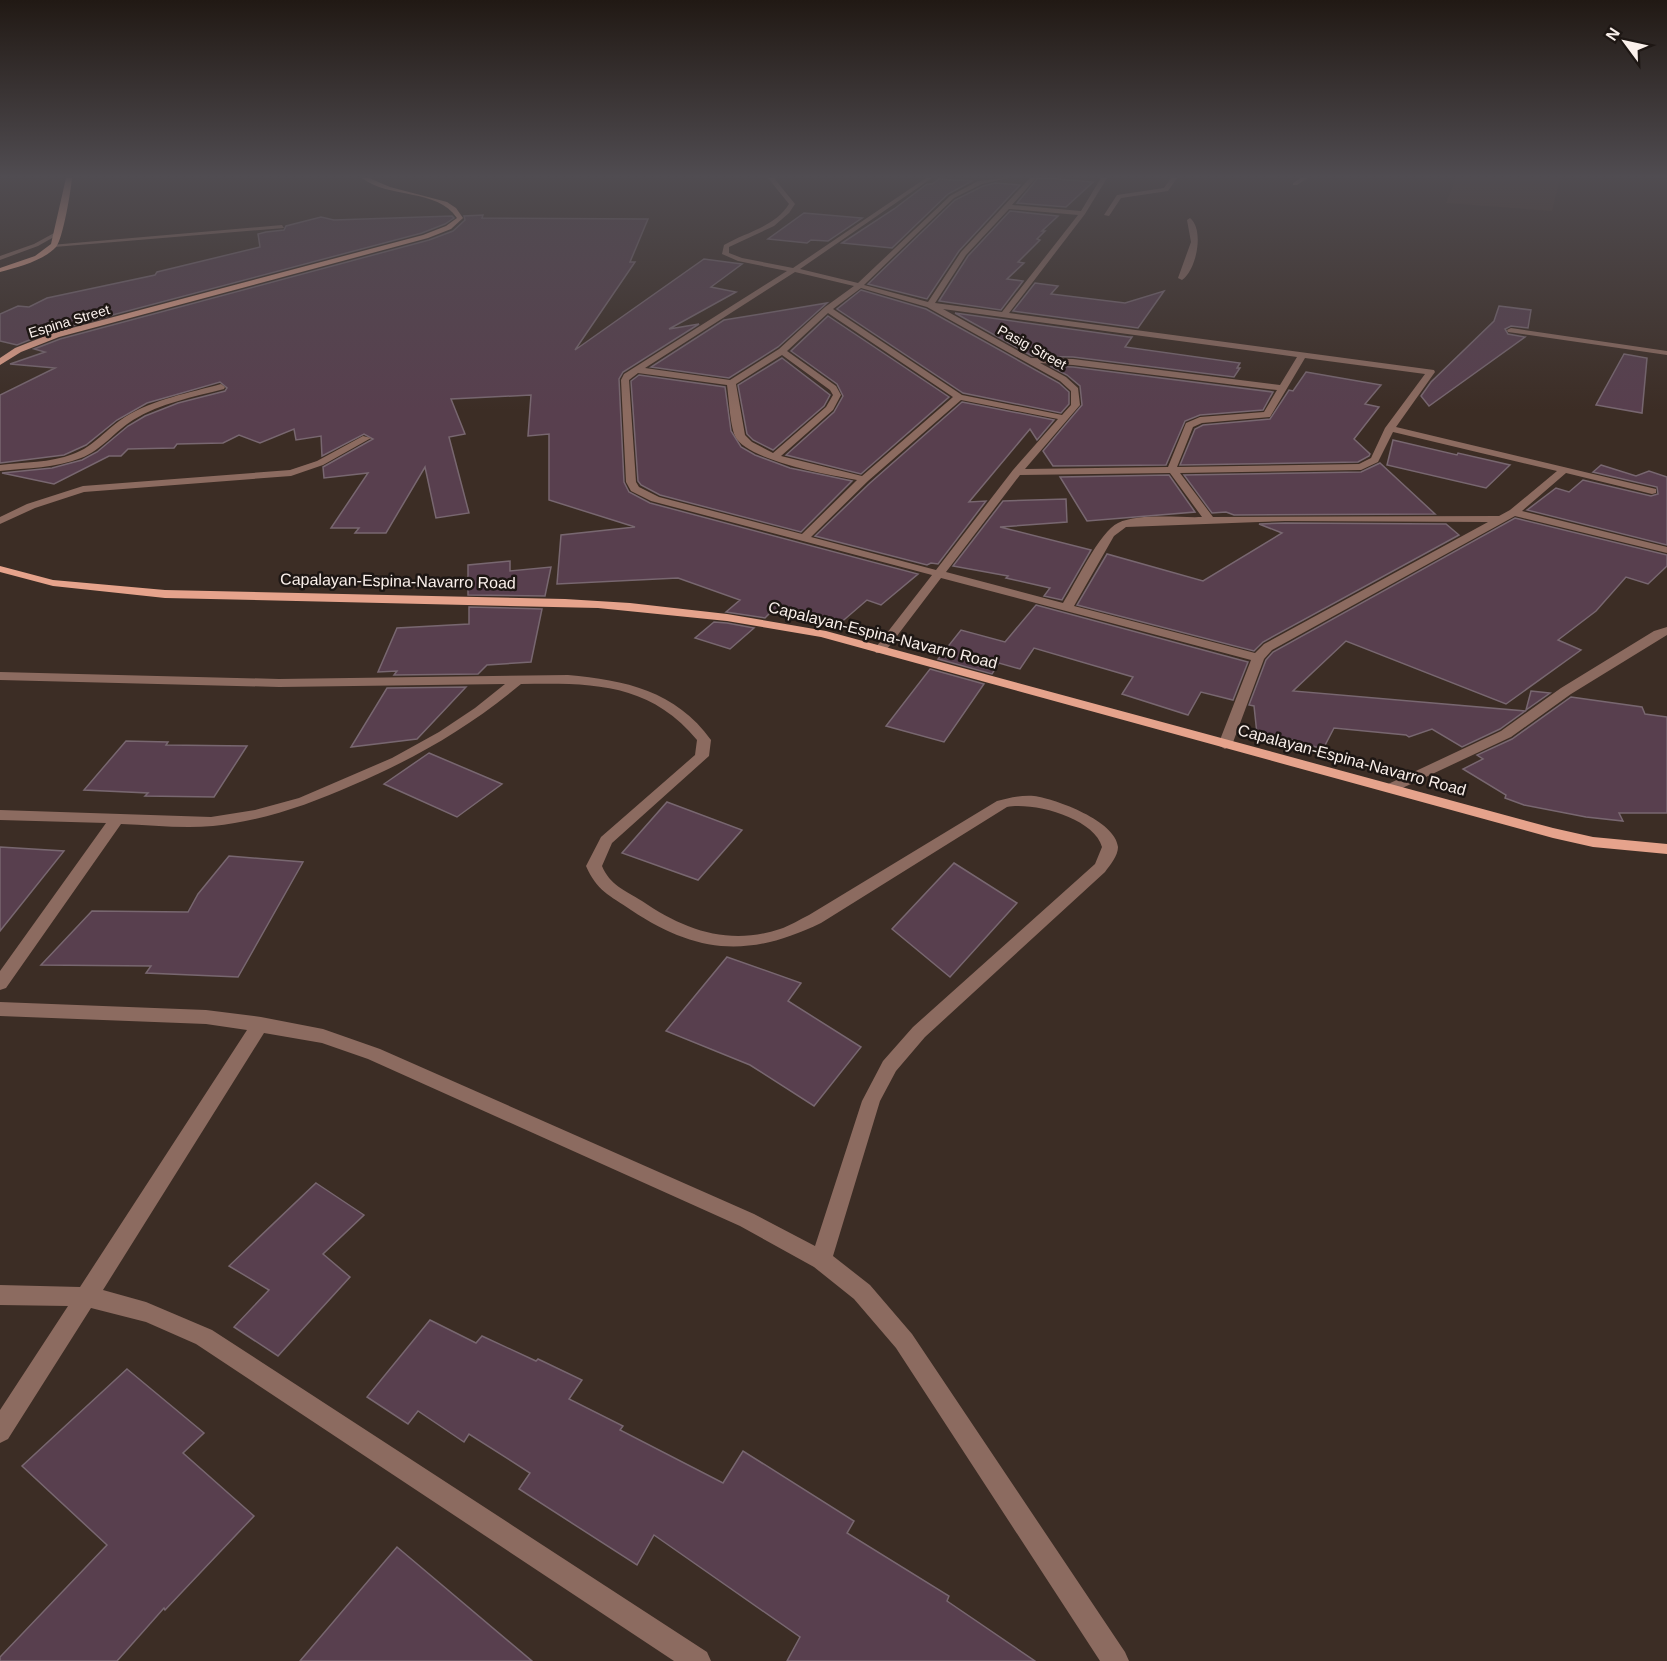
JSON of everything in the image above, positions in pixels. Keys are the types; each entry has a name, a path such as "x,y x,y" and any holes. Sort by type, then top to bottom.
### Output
{"main road":[{"path":"0,270 35,256"},
{"name":"Espina Street","path":"0,363 18,350 56,335 356,256"},
{"name":"Capalayan-Espina-Navarro Road","path":"0,569 53,583 165,594 566,603 675,610 778,625 880,650 1593,842 1667,849"}],"street":[{"name":"Pasig Street","path":"728,256 930,305 1063,379 1076,390 1075,405 1017,472 880,650"},
{"path":"815,256 635,370 625,380 631,482 635,489 655,499 1258,658"},
{"path":"635,370 678,374 731,383 782,351 828,309 859,286 891,256"},
{"path":"962,256 942,282 930,305 1431,372 1390,428 1375,459 1361,466 1017,472"},
{"path":"1003,316 1048,256"},
{"path":"1182,279 1191,256"},
{"path":"828,309 959,397 1064,418"},
{"path":"1511,330 1667,352"},
{"path":"774,457 830,408 837,394 782,351"},
{"path":"1172,468 1189,425 1193,422 1267,415 1303,354"},
{"path":"1026,360 1073,362 1281,388"},
{"path":"731,383 740,436 744,443 774,457 864,478"},
{"path":"0,468 79,456 89,451 116,427 135,415 159,405 221,387"},
{"path":"804,538 864,478 959,397"},
{"path":"1390,428 1652,490"},
{"path":"0,521 32,506 83,489 291,473 320,463 366,438"},
{"path":"1172,468 1210,520"},
{"path":"1226,745 1258,658 1268,647 1514,512 1564,470"},
{"path":"1514,512 1667,550"},
{"path":"1067,606 1114,529 1134,522 1285,518 1500,519"},
{"path":"1390,788 1464,756 1506,734 1581,681 1658,634 1667,631"},
{"path":"0,676 279,683 568,679 599,681 645,692 678,711 704,740 702,756 606,840 594,866 601,882 664,924 695,936 728,941 784,934 815,920 1002,804 1016,800 1036,801 1053,806 1100,828 1108,837 1110,846 1107,858 1100,867 919,1032 889,1066 870,1101 821,1260"},
{"path":"0,814 211,822 256,815 304,801 367,775 444,735 480,711 517,680"},
{"path":"0,984 117,819"},
{"path":"0,1009 206,1017 323,1035 374,1054 747,1220 821,1260 862,1292 904,1341 1116,1661"},
{"path":"0,1431 261,1024"},
{"path":"0,1295 87,1297 142,1311 173,1322 204,1337 698,1661"}],"building":[{"path":"225,256 337,256 52,331 17,345 0,341 0,314 18,306 29,307 47,298 155,275 157,272"},
{"path":"371,256 633,256 630,262 635,262 575,350 704,259 742,264 711,287 736,292 669,329 699,324 623,372 619,379 624,482 629,492 650,503 918,574 881,605 867,600 838,625 784,607 776,614 771,612 765,618 726,612 740,600 678,578 557,584 561,535 635,527 549,500 549,434 528,436 531,395 451,399 465,434 449,437 469,513 436,518 425,467 386,533 355,533 359,528 331,528 368,473 324,478 323,467 373,439 364,434 322,456 321,436 296,440 294,429 260,443 239,435 223,443 177,444 174,448 128,449 121,456 109,456 54,484 2,473 52,468 82,460 97,452 128,426 145,416 178,403 225,391 227,388 220,382 147,403 117,420 86,445 64,455 0,463 0,395 55,368 10,364 45,352 34,349 60,339"},
{"path":"898,256 956,256 927,299 868,284"},
{"path":"968,256 1024,256 1018,262 1024,263 1007,279 1023,281 1001,310 939,301"},
{"path":"1035,283 1058,286 1051,294 1125,303 1164,291 1138,328 1013,311"},
{"path":"861,290 926,309 1059,383 1069,392 1069,404 1061,413 963,393 837,309"},
{"path":"827,303 778,347 729,378 651,367 724,320"},
{"path":"1499,306 1531,310 1528,328 1511,326 1505,329 1508,334 1525,337 1429,406 1421,396 1431,382 1494,321"},
{"path":"955,313 1132,337 1125,347 1240,363 1237,368 1240,368 1234,377 1073,357 1032,356"},
{"path":"828,316 949,397 861,474 786,455 834,412 843,396 837,384 791,351"},
{"path":"1624,354 1647,358 1642,413 1596,405"},
{"path":"782,358 830,395 824,406 773,450 753,440 747,434 738,385"},
{"path":"1050,366 1273,392 1263,410 1200,415 1185,421 1166,465 1053,466 1043,451 1082,405 1080,386 1067,375"},
{"path":"1306,372 1381,385 1365,404 1379,407 1354,439 1370,454 1369,456 1358,462 1180,465 1195,429 1203,425 1270,419 1289,390 1293,391"},
{"path":"639,375 725,387 731,431 741,447 755,455 790,468 852,481 801,532 660,495 638,481 631,381"},
{"path":"962,402 1054,420 1037,440 1030,429 969,502 986,501 938,564 927,565 815,536 870,483"},
{"path":"1393,440 1510,465 1486,488 1387,465"},
{"path":"1380,463 1435,514 1234,515 1226,512 1212,513 1184,475 1361,472"},
{"path":"1601,465 1636,476 1649,471 1667,477 1667,545 1527,510 1556,488 1569,492 1583,480 1651,496 1658,494 1657,487 1593,472"},
{"path":"1169,475 1195,512 1087,521 1060,477"},
{"path":"1066,499 1067,522 1000,527 1091,550 1062,600 1044,596 1050,588 1006,578 1008,576 953,566 1003,501"},
{"path":"1515,518 1667,555 1667,566 1648,584 1626,577 1596,611 1558,640 1581,650 1506,704 1346,641 1293,691 1525,711 1500,729 1462,747 1432,729 1409,737 1334,728 1323,749 1283,737 1257,734 1254,706 1249,705 1266,660 1273,652"},
{"path":"1259,524 1446,524 1459,535 1263,642 1254,651 1077,605 1107,554 1203,581 1282,533"},
{"path":"510,561 510,571 551,567 545,596 468,595 468,565"},
{"path":"1036,605 1248,662 1233,700 1201,692 1188,715 1122,694 1133,677 1034,648 1020,669 999,663 992,674 938,659 961,630 1005,642"},
{"path":"469,607 542,609 531,662 487,665 478,674 394,675 397,671 378,672 397,628 469,624"},
{"path":"714,622 754,628 730,649 695,638"},
{"path":"930,669 984,684 944,742 886,726"},
{"path":"466,687 417,739 351,747 387,688"},
{"path":"1531,691 1550,693 1526,710"},
{"path":"1571,697 1642,707 1645,714 1667,717 1667,813 1619,813 1623,821 1586,817 1524,805 1505,798 1506,795 1463,769 1483,759 1477,755 1512,739"},
{"path":"126,741 168,742 166,745 247,746 214,797 145,796 148,793 84,790"},
{"path":"429,753 502,784 457,817 384,784"},
{"path":"667,802 742,830 698,880 622,853"},
{"path":"0,847 64,851 0,931"},
{"path":"229,856 303,862 238,977 146,973 151,966 41,965 92,911 188,912 198,894"},
{"path":"954,863 1017,903 950,977 892,929"},
{"path":"727,957 801,983 788,1001 861,1047 814,1106 750,1065 666,1031"},
{"path":"316,1183 364,1215 323,1254 350,1277 278,1356 234,1327 269,1290 229,1266"},
{"path":"430,1320 476,1343 482,1336 582,1380 569,1399 623,1426 620,1430 723,1483 743,1451 854,1521 847,1533 949,1596 947,1601 1035,1661 787,1661 800,1637 654,1535 637,1565 519,1489 530,1473 469,1434 464,1442 418,1411 408,1424 367,1397"},
{"path":"127,1369 204,1433 183,1453 254,1516 165,1610 164,1608 117,1661 0,1661 0,1657 107,1545 22,1466"},
{"path":"397,1547 532,1661 300,1661"}]}
